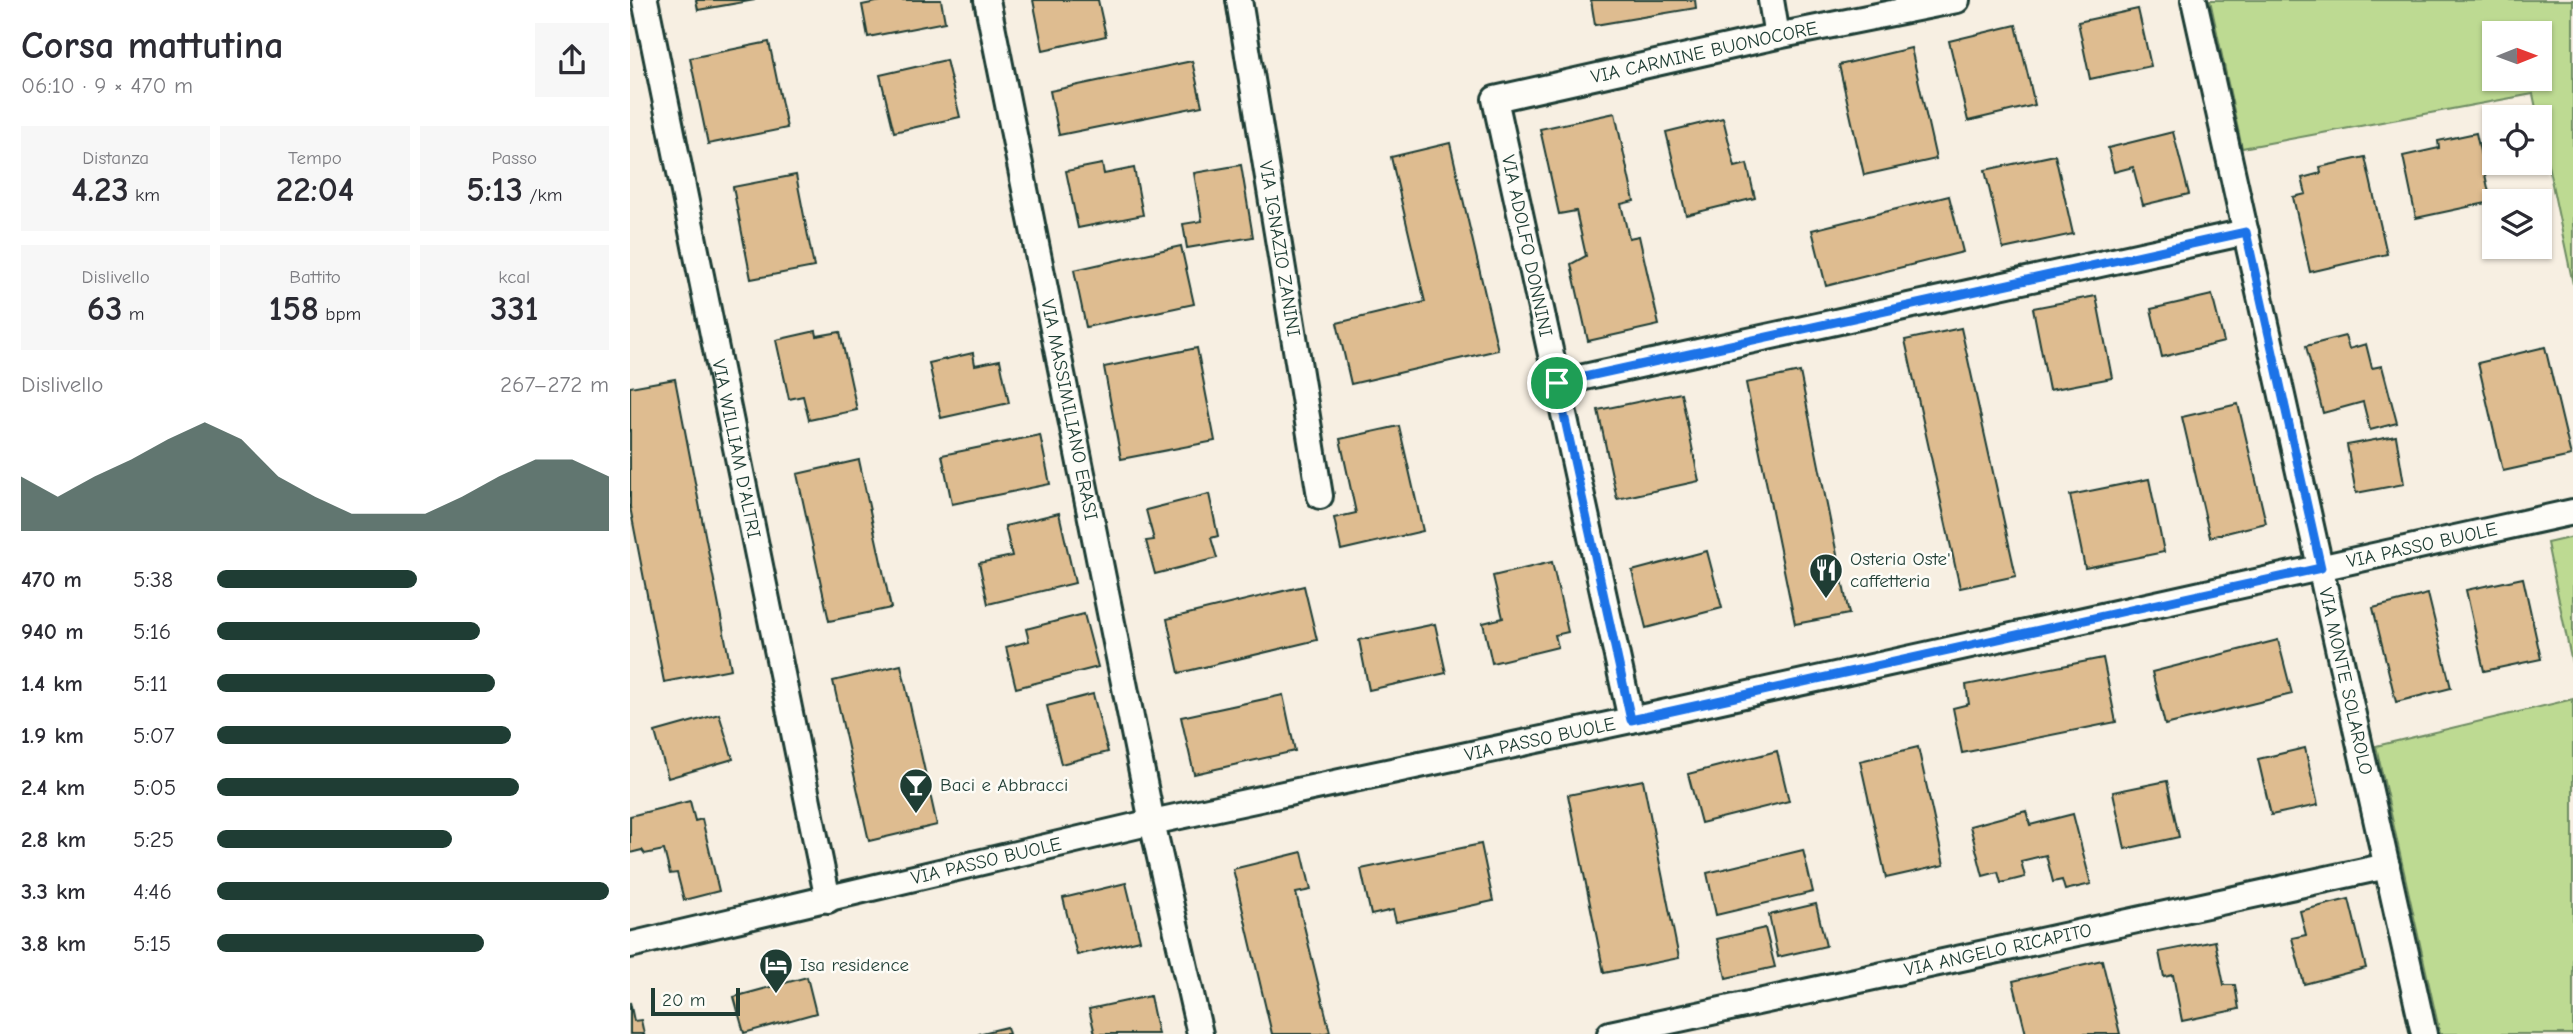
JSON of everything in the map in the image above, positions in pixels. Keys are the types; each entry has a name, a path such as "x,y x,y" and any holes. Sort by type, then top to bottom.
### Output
{"street":[{"name":"VIA WILLIAM D'ALTRI","path":"645,0 828,900"},
{"name":"VIA MASSIMILIANO ERASI","path":"986,0 1152,821 1200,1034"},
{"name":"VIA IGNAZIO ZANINI","path":"1239,0 1320,496"},
{"path":"1770,0 1777,36"},
{"name":"VIA CARMINE BUONOCORE","path":"1494,99 1777,36 1957,0"},
{"name":"VIA MONTE SOLAROLO","path":"2194,0 2424,1034"},
{"name":"VIA ADOLFO DONNINI","path":"1494,99 1631,720"},
{"path":"1557,383 2246,232"},
{"name":"VIA PASSO BUOLE","path":"630,945 1152,821 1631,720 2573,512"},
{"name":"VIA ANGELO RICAPITO","path":"1611,1034 2387,866"}],"green space":[{"path":"2210,0 2573,0 2573,284 2550,175 2552,105 2535,105 2533,94 2242,148"},
{"path":"2573,537 2573,668 2547,543"},
{"path":"2573,699 2573,1034 2440,1034 2376,746"}],"building":[{"path":"696,0 755,0 698,10"},
{"path":"886,0 941,0 945,22 868,37 862,5"},
{"path":"1033,0 1098,0 1106,36 1043,50"},
{"path":"1591,0 1695,0 1696,8 1595,25"},
{"path":"2138,9 2151,66 2090,79 2078,22"},
{"path":"2016,25 2035,105 1968,121 1949,41"},
{"path":"769,42 787,128 708,144 690,58"},
{"path":"1911,48 1936,159 1864,175 1839,65"},
{"path":"946,60 960,117 894,132 880,75"},
{"path":"1192,61 1202,106 1059,135 1050,91"},
{"path":"1615,113 1634,201 1621,204 1629,238 1639,236 1659,325 1588,341 1571,264 1586,256 1576,211 1559,214 1540,129"},
{"path":"1723,118 1735,167 1747,164 1755,198 1686,215 1666,132"},
{"path":"2173,132 2189,194 2143,205 2133,167 2114,172 2108,148"},
{"path":"2476,133 2482,175 2485,175 2488,189 2482,189 2482,204 2416,218 2403,156 2439,148 2438,141"},
{"path":"1450,143 1498,350 1351,384 1337,323 1425,302 1391,157"},
{"path":"2055,155 2073,234 2003,249 1985,170"},
{"path":"2365,157 2387,254 2310,272 2293,197 2306,194 2302,178 2321,173 2320,167"},
{"path":"1102,164 1104,174 1134,168 1143,215 1078,228 1066,171"},
{"path":"1241,165 1253,237 1187,248 1183,224 1202,221 1194,173"},
{"path":"796,175 814,267 751,279 733,187"},
{"path":"1949,196 1963,252 1826,286 1812,230"},
{"path":"1181,246 1194,304 1086,327 1074,270"},
{"path":"2212,295 2224,342 2162,357 2151,309"},
{"path":"2096,296 2112,378 2049,390 2033,308"},
{"path":"1961,328 2016,576 1960,588 1905,340"},
{"path":"816,331 817,336 840,332 857,410 809,420 803,396 789,399 776,340"},
{"path":"2345,336 2349,349 2366,344 2372,368 2382,366 2397,423 2370,430 2363,402 2323,413 2306,346"},
{"path":"2545,347 2571,456 2503,471 2478,363"},
{"path":"1197,348 1215,441 1121,459 1104,367"},
{"path":"973,353 975,365 1000,360 1009,403 941,418 929,363"},
{"path":"1800,372 1849,614 1795,624 1746,383"},
{"path":"675,379 731,669 664,682 630,507 630,387"},
{"path":"1681,393 1699,481 1617,499 1598,410"},
{"path":"2238,404 2266,523 2210,537 2182,417"},
{"path":"1399,426 1423,531 1341,550 1334,518 1356,513 1340,439"},
{"path":"1040,435 1050,484 952,504 942,455"},
{"path":"2396,436 2404,484 2356,493 2347,445"},
{"path":"859,460 891,608 829,621 797,474"},
{"path":"2149,479 2164,552 2085,568 2070,495"},
{"path":"1209,494 1218,536 1211,538 1217,558 1155,574 1146,541 1154,540 1146,510"},
{"path":"1059,513 1075,583 988,604 979,563 1012,556 1005,526"},
{"path":"1707,551 1722,608 1646,628 1632,571"},
{"path":"1552,562 1568,632 1555,635 1558,647 1492,663 1483,623 1503,618 1493,576"},
{"path":"2523,578 2541,659 2484,671 2466,590"},
{"path":"1304,586 1317,640 1179,673 1167,619"},
{"path":"2428,594 2451,688 2396,702 2373,608"},
{"path":"1084,614 1098,667 1016,688 1006,647 1029,641 1026,629"},
{"path":"1435,624 1446,673 1369,690 1359,640"},
{"path":"2278,640 2292,694 2165,725 2152,672"},
{"path":"2103,658 2116,722 1962,753 1953,708 1969,704 1966,685"},
{"path":"901,665 937,825 869,841 833,681"},
{"path":"1093,694 1108,752 1061,764 1047,706"},
{"path":"1283,695 1295,751 1194,774 1181,717"},
{"path":"719,714 733,759 668,778 655,732"},
{"path":"1918,747 1944,865 1886,878 1860,761"},
{"path":"2305,748 2318,805 2271,815 2258,759"},
{"path":"1777,751 1789,801 1701,823 1688,774"},
{"path":"1643,780 1679,958 1604,973 1568,795"},
{"path":"2167,781 2179,837 2125,849 2113,792"},
{"path":"690,801 695,821 702,819 719,891 684,900 677,873 670,874 664,850 645,854 642,850 630,853 630,816"},
{"path":"2026,811 2030,825 2073,814 2091,884 2065,890 2062,880 2053,882 2046,855 2021,861 2025,877 2001,883 1998,872 1983,876 1970,826"},
{"path":"1481,844 1493,901 1396,922 1393,910 1371,915 1361,869"},
{"path":"1803,850 1813,892 1716,915 1707,873"},
{"path":"1302,852 1311,890 1296,893 1330,1032 1272,1034 1233,869"},
{"path":"1126,883 1140,940 1077,955 1063,898"},
{"path":"2349,899 2366,968 2304,984 2292,938 2306,935 2300,911"},
{"path":"1816,904 1826,946 1778,957 1769,915"},
{"path":"1765,928 1775,967 1726,978 1717,939"},
{"path":"2215,941 2224,985 2235,985 2239,1009 2182,1021 2173,975 2164,977 2159,952"},
{"path":"2102,960 2120,1034 2026,1034 2013,981"},
{"path":"807,977 816,1013 744,1033 734,997"},
{"path":"1150,996 1158,1034 1095,1034 1089,1009"},
{"path":"630,1002 634,1021 641,1020 644,1034 630,1034"},
{"path":"1007,1027 1009,1034 978,1034"}],"place":[{"name":"Osteria Oste' caffetteria","path":"1826,600"},
{"name":"Baci e Abbracci","path":"916,815"},
{"name":"Isa residence","path":"776,995"}],"route":[{"path":"2246,232 2321,568 1631,720 1557,383 2246,232"}]}
